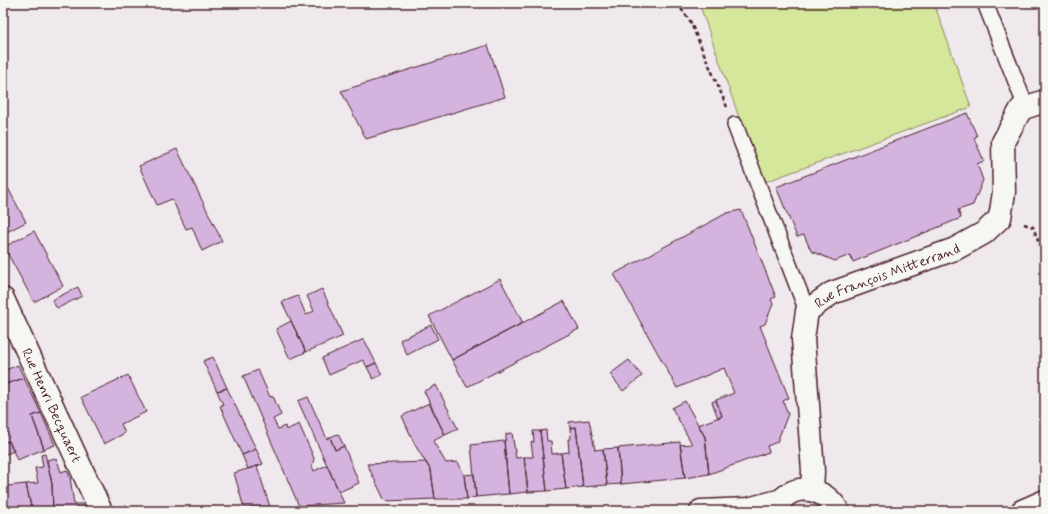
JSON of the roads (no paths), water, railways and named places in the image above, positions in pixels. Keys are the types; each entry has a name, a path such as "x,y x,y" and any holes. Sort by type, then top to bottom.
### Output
{"street":[{"name":"Rue François Mitterrand","path":"812,490 813,471 803,340 807,311 832,293 955,249 984,234 1000,218 1004,192 1003,142 1021,109 1036,104"},
{"name":"Rue Henri Becquaert","path":"3,299 101,511"},
{"path":"701,511 748,509 778,505 791,493 801,490 812,490 824,494 833,502 838,511"},
{"path":"1022,511 1045,501"}],"lane":[{"path":"985,3 1036,104"},
{"path":"735,125 807,311"}]}
